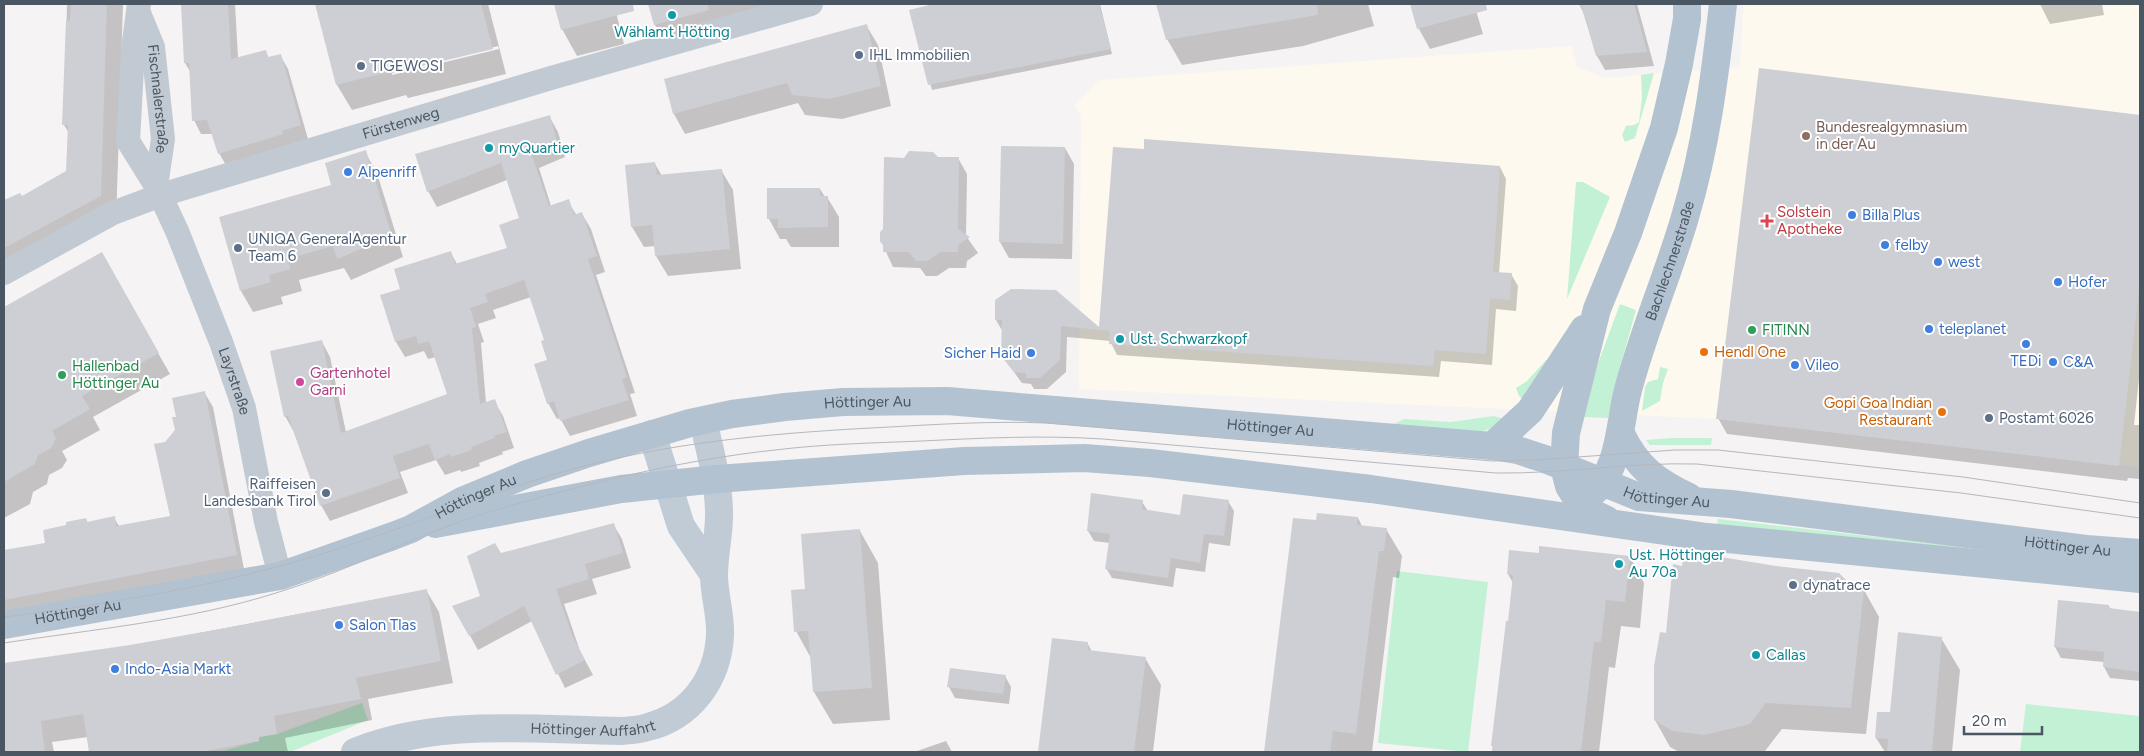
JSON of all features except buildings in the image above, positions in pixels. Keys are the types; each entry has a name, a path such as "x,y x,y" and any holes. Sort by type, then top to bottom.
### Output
{"main road":[{"path":"1617,524 1592,513 1579,502 1569,486 1564,466 1567,427 1597,309 1628,233 1664,128 1679,64 1687,18 1687,4"},
{"name":"Bachlechnerstraße","path":"1545,512 1579,502 1592,494 1602,483 1621,434 1627,394 1685,218 1698,169 1714,79 1723,4"},
{"path":"1492,446 1530,411 1597,309"},
{"name":"Höttinger Au","path":"411,529 462,501 527,474 652,434 703,420 785,407 844,402 947,401 1492,446 1517,450 1564,466 1639,497 1698,501 2086,550 2140,553"},
{"path":"1621,434 1635,459 1652,476 1668,487 1698,501"},
{"name":"Höttinger Au","path":"4,625 280,576 411,529 621,489 717,479 964,461 1084,458 1278,477 1778,545 2140,579"}],"street":[{"name":"Fürstenweg","path":"4,273 158,190 811,4"},
{"name":"Fischnalerstraße","path":"139,8 153,47 162,139 158,190"},
{"name":"Fischnalerstraße","path":"139,8 133,49 128,141 158,190"},
{"name":"Layrstraße","path":"158,190 210,314 244,408 266,522 280,576"},
{"name":"Höttinger Auffahrt","path":"355,752 390,739 454,730 622,731 647,728 660,723 690,705 712,674 719,650 720,635 714,575 719,529 717,479 703,420"},
{"name":"Höttinger Auffahrt","path":"652,434 681,526 714,575"}],"shaded area":[{"path":"1743,4 2140,4 2140,467 1716,419 1079,389 1081,116 1074,105 1100,80 1572,46 1577,67 1604,78 1740,67"}],"green space":[{"path":"1654,73 1635,138 1625,142 1622,135 1626,126 1639,122 1642,98 1641,75"},
{"path":"1576,182 1583,182 1610,197 1567,299"},
{"path":"1620,304 1636,310 1608,418 1584,417 1597,366"},
{"path":"1546,360 1525,401 1519,396 1516,388 1527,381"},
{"path":"1660,367 1668,369 1660,401 1642,411 1645,387 1648,382 1658,379"},
{"path":"1494,416 1505,419 1494,427 1481,432 1390,426 1404,419 1451,422"},
{"path":"1712,438 1711,445 1650,445 1646,440"},
{"path":"1718,519 1965,547 2140,570 1717,526"},
{"path":"1397,571 1488,582 1468,752 1378,743"},
{"path":"362,703 368,720 290,752 220,752 259,741 259,737 277,734"},
{"path":"2026,704 2140,716 2140,752 2020,752"}],"tram line":[{"path":"4,617 133,598 260,571 375,537 557,473 625,456 738,438 929,425 1046,423 1492,461 1536,460 1675,450 1718,450 1963,477 2140,503"},
{"path":"4,643 141,623 242,603 304,584 470,518 533,499 636,473 740,454 830,445 990,438 1080,438 1496,473 1697,464 1961,493 2140,518"}],"place":[{"name":"Wählamt Hötting","path":"672,15"},
{"name":"IHL Immobilien","path":"859,55"},
{"name":"TIGEWOSI","path":"361,66"},
{"name":"Bundesrealgymnasium in der Au","path":"1806,136"},
{"name":"myQuartier","path":"489,148"},
{"name":"Alpenriff","path":"348,172"},
{"name":"Billa Plus","path":"1852,215"},
{"name":"Solstein Apotheke","path":"1767,221"},
{"name":"felby","path":"1885,245"},
{"name":"UNIQA GeneralAgentur Team 6","path":"238,248"},
{"name":"west","path":"1938,262"},
{"name":"Hofer","path":"2058,282"},
{"name":"teleplanet","path":"1929,329"},
{"name":"FITINN","path":"1752,330"},
{"name":"Ust. Schwarzkopf","path":"1120,339"},
{"name":"TEDi","path":"2026,344"},
{"name":"Hendl One","path":"1704,352"},
{"name":"Sicher Haid","path":"1031,353"},
{"name":"C&A","path":"2053,362"},
{"name":"Vileo","path":"1795,365"},
{"name":"Hallenbad Höttinger Au","path":"62,375"},
{"name":"Gartenhotel Garni","path":"300,382"},
{"name":"Gopi Goa Indian Restaurant","path":"1942,412"},
{"name":"Postamt 6026","path":"1989,418"},
{"name":"Raiffeisen Landesbank Tirol","path":"326,493"},
{"name":"Ust. Höttinger Au 70a","path":"1619,564"},
{"name":"dynatrace","path":"1793,585"},
{"name":"Salon Tlas","path":"339,625"},
{"name":"Callas","path":"1756,655"},
{"name":"Indo-Asia Markt","path":"115,669"}]}
